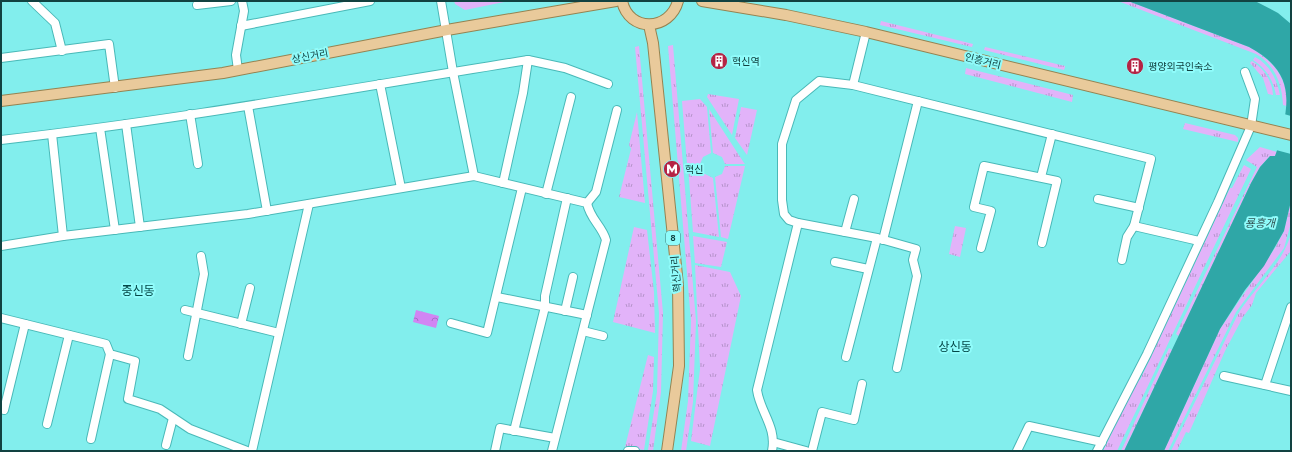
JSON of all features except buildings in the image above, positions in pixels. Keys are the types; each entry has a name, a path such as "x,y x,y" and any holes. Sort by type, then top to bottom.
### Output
{"main road":[{"name":"상신거리","path":"1,101 114,88 238,70 447,30 616,1"},
{"path":"622,1 625,10 631,18 640,23 649,25 658,24 667,19 674,12 678,1"},
{"name":"인흥거리","path":"702,1 786,15 866,32 1291,135"},
{"name":"혁신거리","path":"649,25 678,285 679,366 667,451"}],"street":[{"path":"32,1 55,23 62,51"},
{"path":"197,5 231,1"},
{"path":"238,70 237,43 244,11 242,1"},
{"path":"241,26 370,1"},
{"path":"441,1 453,72 474,176"},
{"path":"853,85 866,32"},
{"path":"1,58 109,44 114,88"},
{"path":"503,183 523,92 528,60"},
{"path":"1,140 100,128 248,106 528,60 565,68 608,84"},
{"path":"1097,451 1147,354 1200,241 1251,126 1255,99 1244,72"},
{"path":"897,368 917,276 913,260 916,249 880,239 798,223 789,220 784,214 782,200 782,144 796,100 819,81 853,85 1151,158 1134,226 1128,237 1122,260"},
{"path":"380,84 400,188"},
{"path":"546,194 571,97"},
{"path":"846,357 868,269 880,239 918,101"},
{"path":"248,106 266,211"},
{"path":"587,203 596,192 617,110"},
{"path":"190,114 198,164"},
{"path":"126,124 140,227"},
{"path":"100,128 116,230"},
{"path":"52,134 63,236"},
{"path":"1041,177 1052,134"},
{"path":"981,248 991,211 974,207 984,166 1041,177 1057,182 1042,244"},
{"path":"1,246 63,236 266,211 474,176 587,203"},
{"path":"451,323 487,333 522,188"},
{"path":"514,431 545,307 545,296 567,198"},
{"path":"845,232 854,199"},
{"path":"1098,199 1139,208"},
{"path":"552,451 606,240 589,213 587,203"},
{"path":"252,451 309,204"},
{"path":"772,451 773,430 759,402 756,390 798,223"},
{"path":"1134,226 1200,241"},
{"path":"188,356 204,274 201,256"},
{"path":"835,262 868,269"},
{"path":"565,311 573,277"},
{"path":"241,324 250,288"},
{"path":"496,297 587,315"},
{"path":"1265,385 1291,307"},
{"path":"185,310 279,333"},
{"path":"1,318 106,344 110,354 91,439"},
{"path":"4,410 25,324"},
{"path":"583,331 603,336"},
{"path":"47,424 69,335"},
{"path":"110,354 135,361 128,399 160,409 190,429 247,451"},
{"path":"1224,376 1291,391"},
{"path":"812,451 822,412 854,420 862,384"},
{"path":"166,445 173,418"},
{"path":"1017,451 1029,426 1102,442"},
{"path":"495,451 500,428 555,438"},
{"path":"773,442 806,451"},
{"path":"628,451 635,451"}],"green space":[{"path":"454,1 509,1 465,10 455,4"},
{"path":"1118,1 1128,1 1249,47 1258,52 1272,64 1282,78 1287,96 1287,106 1283,105 1281,90 1273,69 1263,58"},
{"path":"881,21 973,44 972,47 880,25"},
{"path":"673,45 696,321 693,402 686,451 681,451 688,401 691,321 668,46"},
{"path":"639,46 663,313 661,392 653,451 648,450 657,392 659,313 635,47"},
{"path":"985,47 1065,67 1064,70 984,50"},
{"path":"1255,57 1260,60 1272,73 1277,83 1280,95 1276,95 1273,84 1268,75 1258,63 1253,60"},
{"path":"1252,61 1267,75 1271,84 1273,95 1268,94 1263,78 1250,63"},
{"path":"966,68 1073,95 1072,102 965,74"},
{"path":"708,94 739,99 732,135 707,97"},
{"path":"700,99 707,107 711,153 703,157 700,164 687,164 682,101"},
{"path":"741,107 757,110 747,155 735,138"},
{"path":"709,109 745,164 725,164 722,157 713,153"},
{"path":"637,112 645,203 619,197 631,149 629,145"},
{"path":"1185,123 1235,135 1238,138 1238,142 1183,129"},
{"path":"1260,147 1277,152 1275,156 1270,156 1260,167 1251,183 1179,336 1176,334 1257,167 1246,160"},
{"path":"1244,165 1251,169 1117,451 1103,451 1138,379 1140,380 1230,188 1232,188"},
{"path":"688,166 700,166 703,173 713,178 719,237 693,232"},
{"path":"725,166 745,166 728,239 721,237 715,177 722,174"},
{"path":"1291,201 1291,223 1284,248 1236,312 1168,451 1164,451 1220,329 1275,248 1284,231"},
{"path":"955,226 966,228 960,257 949,254"},
{"path":"634,227 647,230 654,292 655,333 613,322"},
{"path":"1291,234 1290,252 1256,293 1252,305 1243,317 1225,351 1189,433 1186,432 1177,451 1171,451 1238,314 1275,266 1287,245"},
{"path":"693,236 727,242 721,267 695,263"},
{"path":"695,265 730,272 741,296 710,446 691,441 700,369"},
{"path":"416,310 439,316 436,328 413,322"},
{"path":"1169,348 1172,350 1124,451 1121,451"},
{"path":"648,355 654,357 653,391 644,450 625,447"}],"water":[{"name":"룡흥개","path":"1128,1 1255,1 1278,13 1291,24 1291,201 1284,231 1264,266 1245,290 1220,329 1164,451 1124,451 1251,183 1260,167 1270,156 1275,156 1279,145 1286,112 1286,100 1285,89 1278,70 1261,54 1249,47"}],"pier":[{"path":"1284,114 1291,116 1291,154 1276,150"}],"place":[{"name":"혁신역","path":"719,61"},
{"name":"평양외국인숙소","path":"1135,66"},
{"name":"혁신","path":"672,169"}],"district":[{"name":"중신동","path":"138,291"},
{"name":"상신동","path":"955,347"}]}
